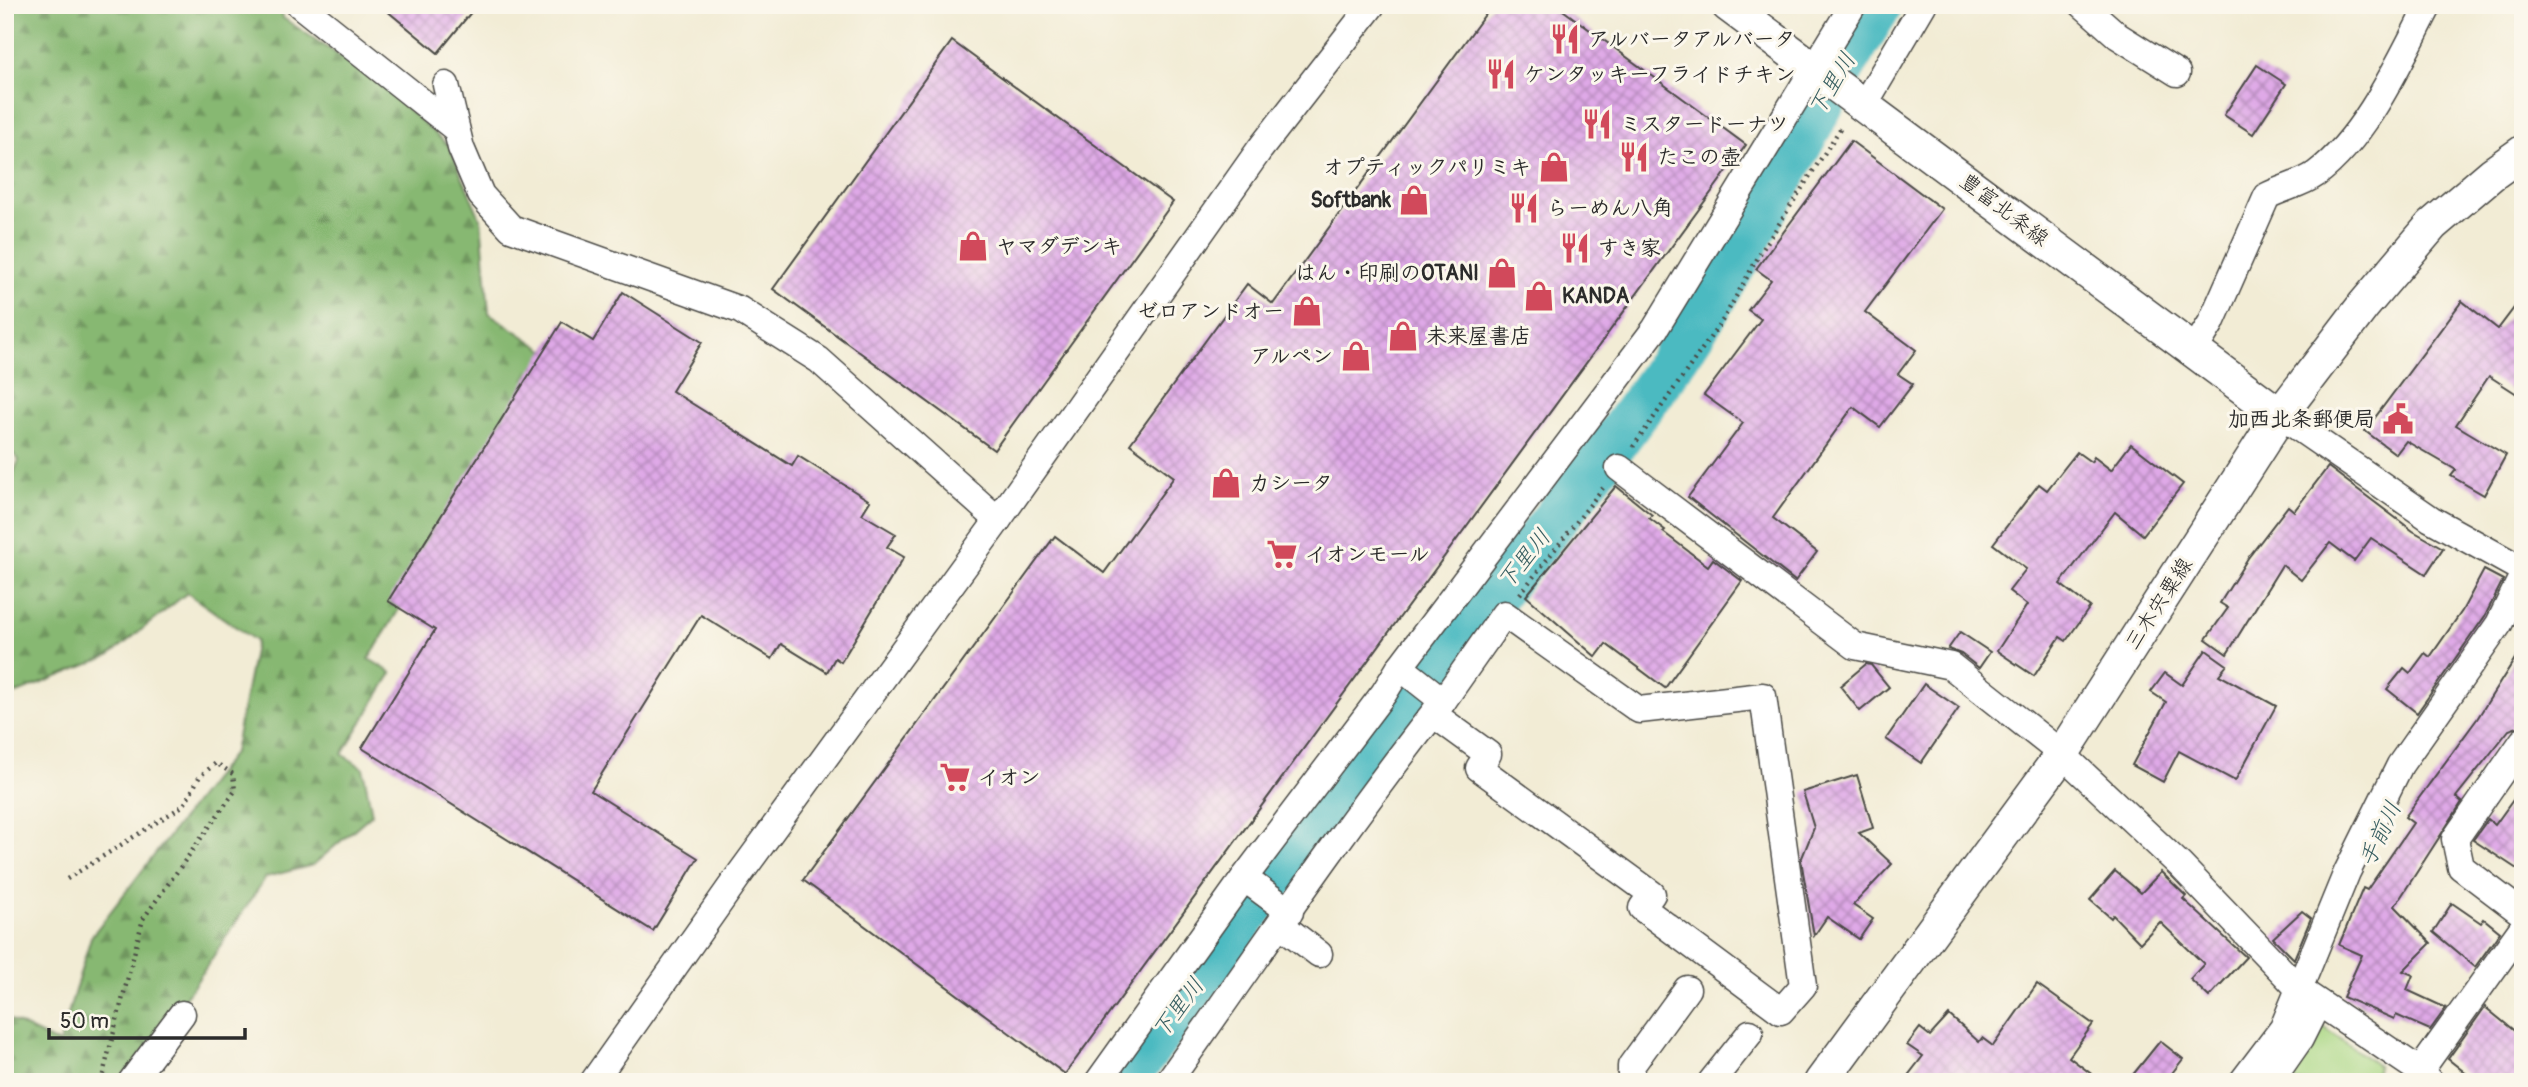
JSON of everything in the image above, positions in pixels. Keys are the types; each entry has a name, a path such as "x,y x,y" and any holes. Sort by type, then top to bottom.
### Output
{"main road":[{"name":"豊富北条線","path":"1728,5 2280,415"},
{"name":"三木宍粟線","path":"1829,1079 2062,754 2280,415 2364,305 2432,225 2492,174 2523,152"}],"street":[{"path":"300,5 456,128"},
{"path":"593,1082 737,878 999,520 1260,149 1373,5"},
{"path":"1098,1082 1244,878 1384,694 1400,667 1655,329 1853,5"},
{"path":"1858,101 1923,5"},
{"path":"2083,5 2118,36 2177,73"},
{"path":"2193,352 2211,323 2267,196 2315,175 2362,123 2403,60 2429,5"},
{"path":"446,85 461,148 481,195 511,228 740,310 819,360 999,520"},
{"path":"2270,1082 2300,1039 2309,996 2347,872 2400,765 2499,624 2523,572 2431,519 2280,415"},
{"path":"1619,468 1855,646 1951,666 2062,754 2180,865 2309,996 2425,1076 2523,927"},
{"path":"1168,1082 1359,809 1438,707 1504,614 1639,710 1763,696 1803,986 1781,1011 1642,908 1652,894 1479,768 1488,754 1438,707 1400,667"},
{"path":"2523,741 2455,839 2461,867 2523,914"},
{"path":"1244,878 1319,954"},
{"path":"1632,1082 1631,1066 1687,989"},
{"path":"2242,1082 2309,996"},
{"path":"131,1082 182,1014"},
{"path":"1711,1082 1750,1033"}],"path":[{"path":"1504,614 1619,468 1724,318 1761,252 1858,101"},
{"path":"67,879 184,805 201,776 216,763 233,774 235,791 143,919 101,1082"}],"green space":[{"path":"5,5 281,5 283,18 374,79 449,146 481,220 489,313 552,355 369,659 392,673 342,754 363,768 372,814 313,865 266,877 193,987 119,1082 5,1082 5,1017 59,1044 91,937 234,752 256,641 187,593 109,656 5,698 5,494 19,460 5,445"},
{"path":"2321,1025 2378,1066 2372,1082 2283,1082"}],"building":[{"path":"380,5 477,5 438,53"},
{"name":"イオンモール","path":"1492,5 1556,5 1746,145 1065,1074 803,880 1055,536 1104,573 1174,477 1130,444 1247,284 1273,304"},
{"name":"ヤマダデンキ","path":"952,41 1173,202 994,450 773,289"},
{"path":"2257,65 2286,84 2253,134 2224,115"},
{"path":"1851,141 1942,209 1865,312 1916,350 1898,374 1913,384 1880,427 1853,407 1773,518 1817,552 1795,581 1688,497 1743,423 1704,395 1761,319 1748,310 1771,280 1756,269"},
{"path":"623,292 702,342 672,391 792,466 798,456 870,501 862,514 896,534 887,547 904,557 841,662 835,658 827,672 781,644 772,659 701,615 591,791 698,858 653,931 362,748 435,630 388,601 562,322 593,341"},
{"path":"2523,296 2523,398 2489,376 2456,425 2506,455 2484,495 2451,476 2456,470 2406,441 2396,454 2365,431 2462,301 2498,329"},
{"path":"2131,444 2183,484 2143,535 2115,512 2060,584 2090,607 2066,641 2060,637 2034,676 1997,651 2027,605 2009,591 2026,569 1993,544 2039,484 2047,490 2077,452 2091,462 2094,457 2111,470"},
{"path":"2328,467 2413,531 2443,548 2426,574 2371,538 2354,561 2330,543 2301,580 2282,565 2227,654 2206,639 2228,608 2220,603 2248,558 2288,506 2294,511"},
{"path":"1616,486 1652,515 1649,518 1665,530 1663,532 1708,566 1713,559 1742,581 1665,688 1606,644 1596,657 1526,596"},
{"path":"2484,570 2503,580 2485,616 2417,713 2387,689 2404,668 2410,673 2425,653 2430,657 2462,611"},
{"path":"1960,632 1990,652 1979,668 1961,654 1948,649"},
{"path":"2523,646 2523,725 2509,730 2456,797 2462,802 2395,906 2431,943 2403,971 2413,975 2407,990 2446,1008 2430,1030 2396,1015 2394,1019 2343,997 2362,955 2339,945 2363,888 2367,890 2413,823 2405,817 2477,719"},
{"path":"2206,650 2227,665 2219,675 2276,706 2235,781 2179,751 2163,782 2132,765 2166,702 2151,692 2165,673 2182,685"},
{"path":"1866,664 1871,665 1889,687 1860,711 1840,686"},
{"path":"1924,684 1959,708 1921,763 1886,739"},
{"path":"1857,775 1873,828 1859,833 1892,864 1853,905 1873,919 1859,939 1827,917 1814,936 1801,860 1814,828 1803,792"},
{"path":"2523,786 2523,873 2473,840 2488,819 2495,825"},
{"path":"2115,871 2141,893 2161,872 2186,896 2183,899 2246,957 2209,997 2190,979 2204,964 2160,922 2140,943 2113,915 2111,918 2090,900"},
{"path":"2452,903 2481,923 2484,919 2500,932 2475,967 2433,932"},
{"path":"2302,911 2311,918 2294,959 2273,938"},
{"path":"2037,984 2093,1024 2069,1057 2102,1082 1903,1082 1923,1056 1907,1045 1920,1028 1930,1036 1949,1015 1979,1042 1982,1038 1993,1046"},
{"path":"2485,1007 2523,1038 2523,1082 2477,1082 2448,1059"},
{"path":"2160,1041 2183,1059 2165,1082 2127,1082"}],"waterway":[{"name":"下里川","path":"1123,1082 1330,802 1569,501 1650,394 1714,297 1879,5"}],"place":[{"name":"アルバータアルバータ","path":"1565,39"},
{"name":"ケンタッキーフライドチキン","path":"1501,74"},
{"name":"ミスタードーナツ","path":"1597,124"},
{"name":"たこの壺","path":"1634,157"},
{"name":"オプティックパリミキ","path":"1554,167"},
{"name":"Softbank","path":"1414,200"},
{"name":"らーめん八角","path":"1524,208"},
{"name":"ヤマダデンキ","path":"973,246"},
{"name":"すき家","path":"1575,248"},
{"name":"はん・印刷のOTANI","path":"1502,273"},
{"name":"KANDA","path":"1539,296"},
{"name":"ゼロアンドオー","path":"1307,311"},
{"name":"未来屋書店","path":"1403,336"},
{"name":"アルペン","path":"1356,356"},
{"name":"加西北条郵便局","path":"2398,419"},
{"name":"カシータ","path":"1226,483"},
{"name":"イオンモール","path":"1282,554"},
{"name":"イオン","path":"955,777"}],"water label":[{"name":"手前川","path":"2380,834"}]}
